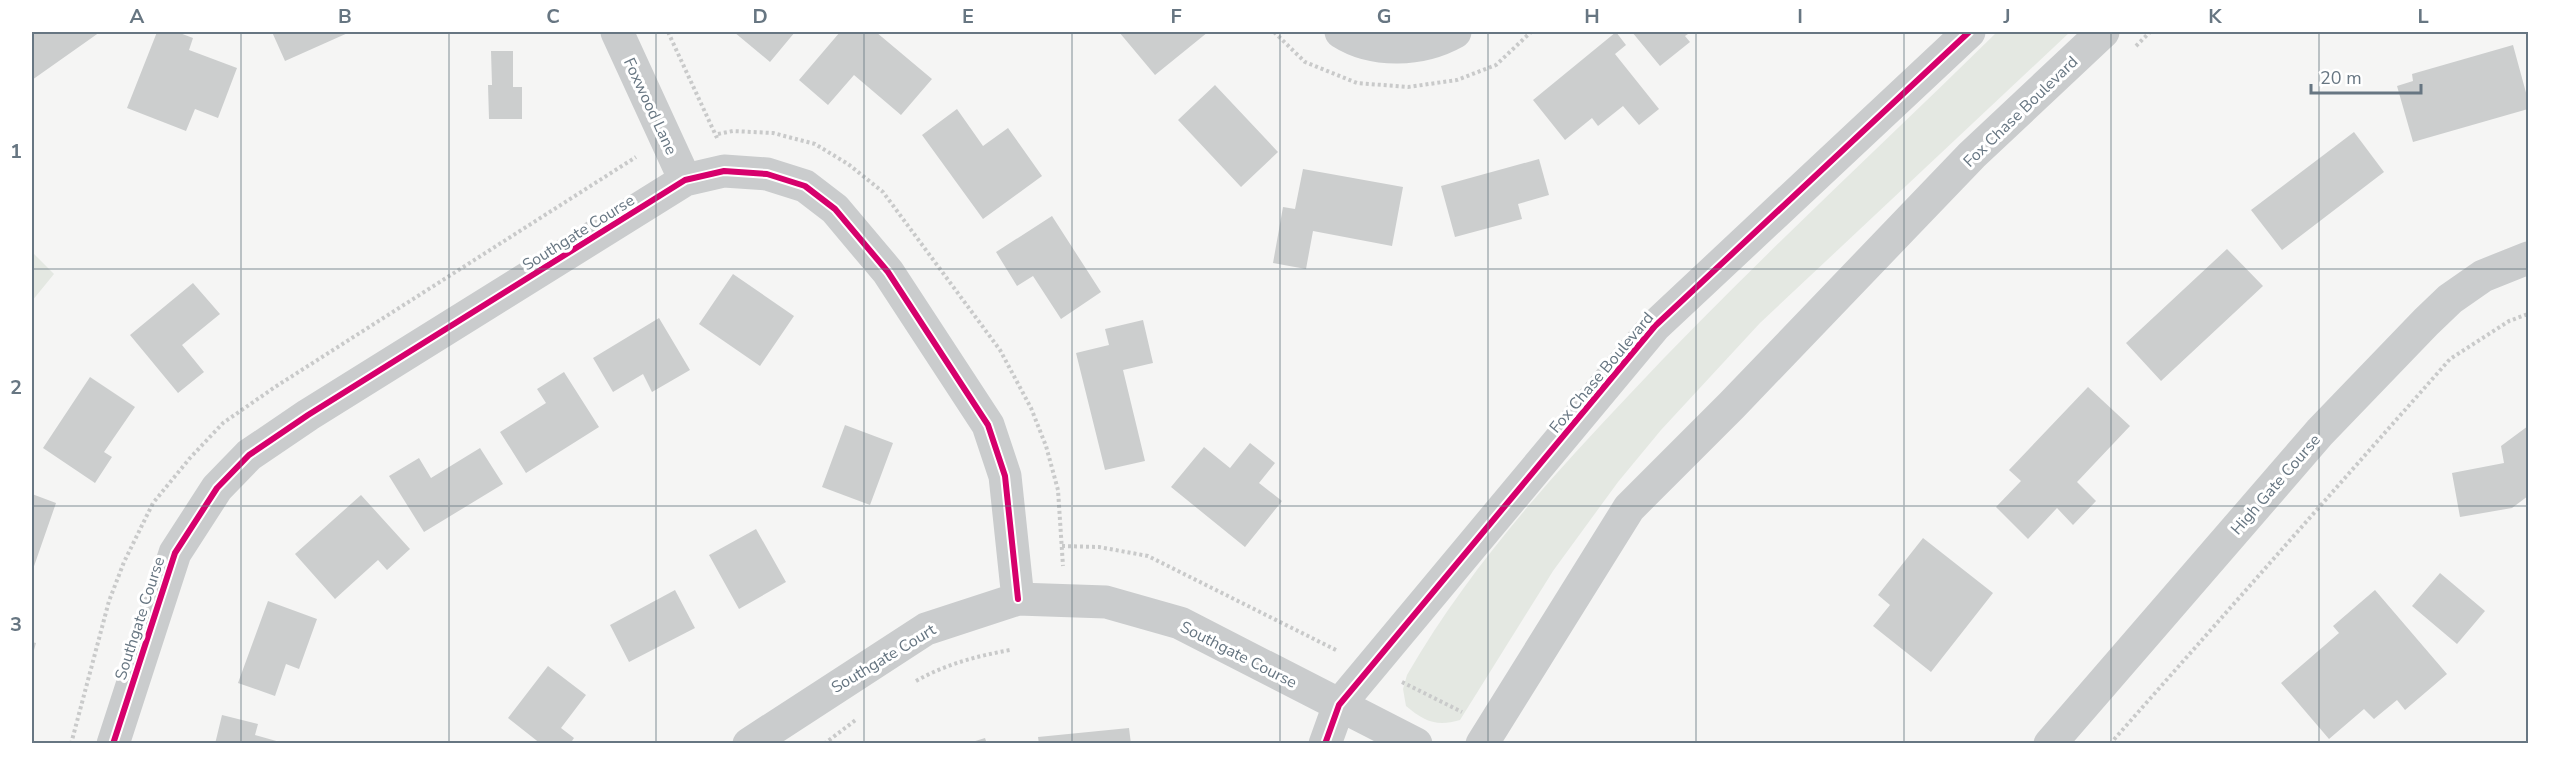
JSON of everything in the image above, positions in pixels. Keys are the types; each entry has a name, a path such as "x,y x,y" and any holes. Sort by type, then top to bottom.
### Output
{"street":[{"name":"Foxwood Lane","path":"617,32 685,180"},
{"path":"1341,32 1356,41 1399,48 1441,40 1455,32"},
{"name":"Fox Chase Boulevard","path":"1325,744 1339,705 1655,326 1969,32"},
{"name":"Fox Chase Boulevard","path":"1487,735 1629,508 1732,405 1972,155 2103,32"},
{"name":"Southgate Course","path":"113,744 175,553 217,488 249,455 308,414 685,180 731,172 767,174 805,186 835,209 888,272 988,425 1005,476 1018,599"},
{"name":"High Gate Course","path":"2050,744 2320,432 2426,322 2450,299 2483,276 2529,258"},
{"name":"Southgate Court","path":"749,744 926,629 1018,599 1065,600"},
{"name":"Southgate Course","path":"1065,600 1106,602 1180,623 1339,705"},
{"path":"1339,705 1416,744"}],"path":[{"path":"668,32 716,134 731,172"},
{"path":"72,744 110,601 124,562 153,502 223,423 275,387 644,152 733,131 773,133 815,144 848,164 883,192 1000,350 1031,408 1046,446 1058,490 1065,600"},
{"path":"2110,744 2450,359 2509,321 2529,314"},
{"path":"1062,546 1099,548 1148,556 1371,667 1487,735"},
{"path":"914,682 933,671 969,658 1010,650"},
{"path":"824,744 867,712"}],"shaded area":[{"path":"1997,32 2070,32 1760,323 1661,430 1618,482 1553,571 1460,720 1437,723 1419,716 1406,706 1403,689 1407,675 1430,637 1482,563 1539,494 1598,427 1719,302"},
{"path":"32,252 54,274 32,301"}],"building":[{"path":"32,32 100,32 32,80"},
{"path":"157,32 177,32 193,38 189,50 237,68 218,118 195,109 186,131 127,108"},
{"path":"272,32 350,32 285,61"},
{"path":"734,32 795,32 770,62"},
{"path":"840,32 876,32 932,79 901,115 854,75 828,105 799,80"},
{"path":"1119,32 1208,32 1155,75"},
{"path":"1616,32 1626,45 1615,54 1659,109 1639,125 1623,106 1598,126 1592,118 1565,140 1533,100"},
{"path":"1632,32 1691,32 1685,36 1690,42 1660,66"},
{"path":"2513,45 2528,100 2528,109 2413,142 2397,86 2413,81 2412,74"},
{"path":"491,51 513,51 513,87 522,87 522,119 489,119 488,85 492,85"},
{"path":"1215,85 1278,152 1241,187 1178,120"},
{"path":"957,109 983,146 1008,128 1042,176 983,219 922,135"},
{"path":"2354,132 2384,172 2282,250 2251,210"},
{"path":"1539,159 1549,195 1518,204 1522,219 1455,237 1441,186"},
{"path":"1303,169 1403,187 1392,246 1313,231 1306,269 1273,263 1283,207 1295,209"},
{"path":"1052,216 1101,292 1061,319 1033,276 1017,286 996,252"},
{"path":"2227,249 2263,286 2161,381 2126,343"},
{"path":"733,274 794,316 760,366 699,324"},
{"path":"193,283 220,314 182,345 204,372 178,393 130,335"},
{"path":"659,318 690,370 652,392 643,374 613,392 593,358"},
{"path":"1143,320 1153,363 1123,370 1145,461 1105,470 1076,353 1109,345 1105,329"},
{"path":"564,372 599,427 526,473 500,432 546,403 537,389"},
{"path":"90,377 135,407 104,452 112,457 95,483 43,448"},
{"path":"2088,387 2130,426 2077,482 2096,501 2073,525 2057,508 2028,539 1996,507 2021,481 2009,470"},
{"path":"845,425 893,443 870,505 822,487"},
{"path":"2528,426 2528,496 2512,508 2460,517 2452,473 2504,463 2501,446"},
{"path":"1250,443 1275,463 1259,483 1282,501 1245,547 1171,487 1204,447 1230,468"},
{"path":"480,448 503,484 424,532 389,476 419,458 431,478"},
{"path":"32,494 56,503 32,572"},
{"path":"361,495 410,549 387,570 378,560 335,599 295,554"},
{"path":"756,529 786,582 739,609 709,555"},
{"path":"1923,538 1993,593 1931,672 1873,626 1890,605 1878,595"},
{"path":"2440,573 2485,611 2457,644 2412,606"},
{"path":"675,590 695,628 629,662 610,625"},
{"path":"2375,590 2447,674 2405,710 2397,700 2374,719 2364,709 2329,739 2281,683 2339,633 2333,626"},
{"path":"268,601 317,619 299,669 286,664 275,696 238,683"},
{"path":"32,642 36,643 32,657"},
{"path":"548,666 586,695 561,728 574,738 570,744 541,744 508,718"},
{"path":"222,715 258,724 255,735 287,744 215,744"},
{"path":"1129,728 1131,744 1039,744 1038,737"},
{"path":"985,738 987,744 969,744 969,743"}],"cycle path":[{"path":"1325,744 1339,705 1655,326 1969,32"},
{"path":"113,744 175,553 217,488 249,455 308,415 685,180 724,171 767,174 805,186 835,209 888,272 988,425 1005,476 1018,599"}]}
